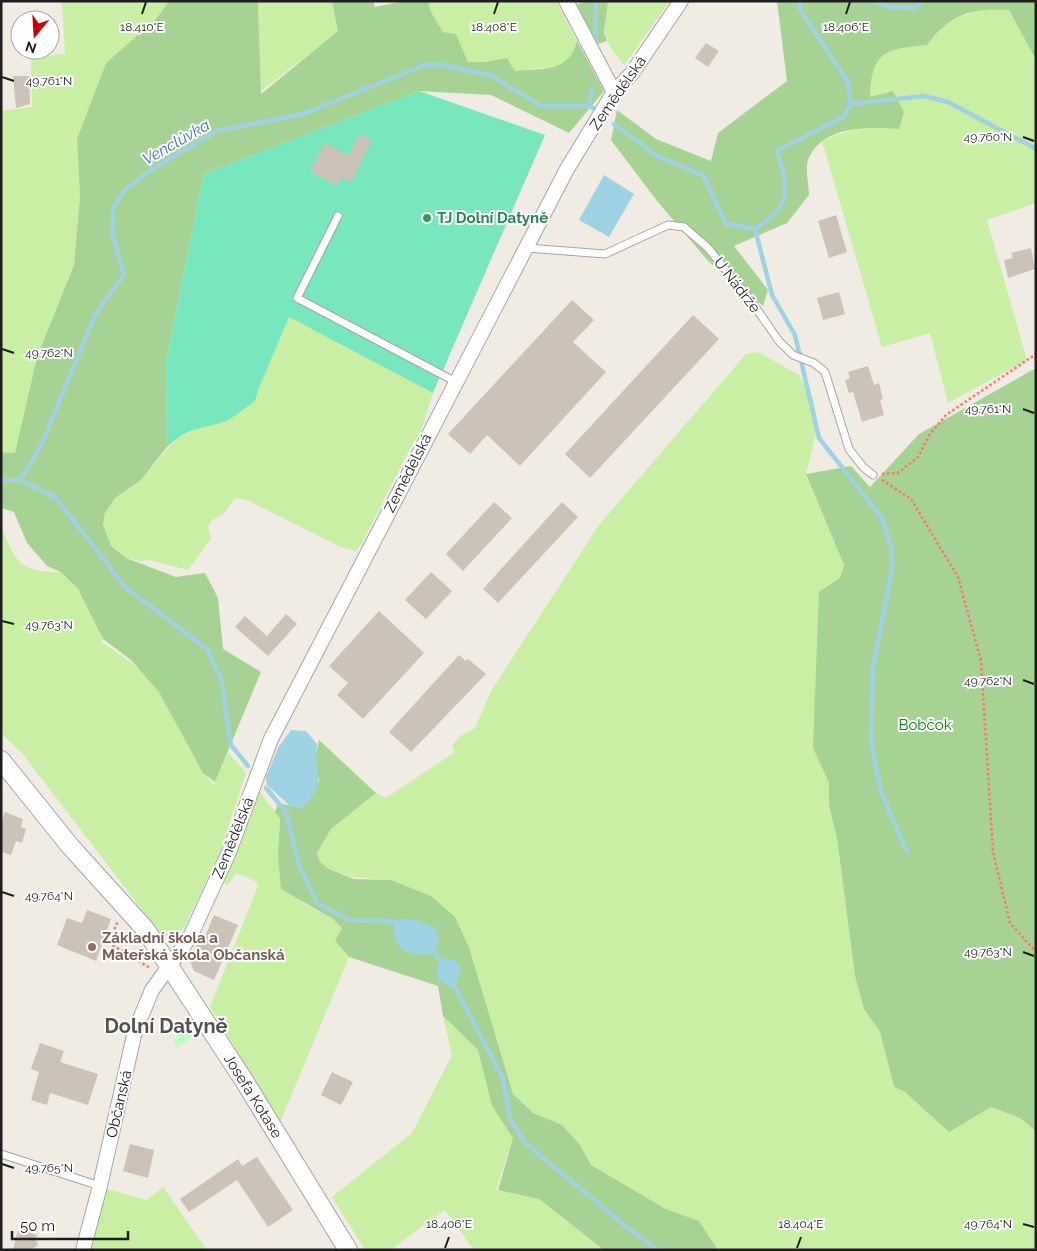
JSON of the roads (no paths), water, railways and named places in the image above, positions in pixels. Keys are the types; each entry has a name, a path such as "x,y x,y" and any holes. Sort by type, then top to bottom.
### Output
{"street":[{"path":"566,1 614,92"},
{"name":"Zemědělská","path":"165,970 190,937 229,852 271,739 566,170 614,92 632,73 681,1"},
{"name":"Josefa Kotase","path":"1,760 70,846 145,929 165,970 348,1250"},
{"name":"Občanská","path":"83,1250 100,1186 135,1031 152,990 165,970"}],"lane":[{"path":"338,216 297,298 456,382"},
{"name":"U Nádrže","path":"527,248 605,254 668,225 684,227 708,248 751,301 779,341 793,355 814,363 825,372 849,449 863,467 873,475"},
{"path":"1,1154 100,1186"}],"water":[{"path":"604,175 634,194 609,237 579,220"},
{"path":"291,730 306,731 317,744 318,785 315,792 302,808 290,806 267,785 266,777 278,748"},
{"path":"402,919 416,920 435,928 439,944 432,954 415,954 408,952 399,945 394,932 394,923"},
{"path":"443,959 455,960 461,968 457,984 450,988 439,980 436,970"}],"waterway":[{"path":"595,41 596,1"},
{"name":"Venclůvka","path":"614,124 657,156 703,175 726,224 755,229 776,212 785,196 786,187 777,151 843,117 851,104 848,83 800,9 800,1"},
{"name":"Venclůvka","path":"874,1 888,7 915,8 921,1"},
{"name":"Venclůvka","path":"1,480 20,480 40,448 95,315 124,275 112,232 114,206 126,189 151,170 217,131 303,114 425,65 444,65 492,76 541,106 590,106 593,108"},
{"path":"590,106 591,89"},
{"path":"851,104 924,96 948,102 1036,149"},
{"path":"755,229 772,295 795,335 819,438 882,518 891,547 892,569 873,667 871,741 881,792 907,852"},
{"path":"20,480 56,498 126,588 207,649 221,679 231,745 248,766"},
{"path":"266,788 286,812 299,865 317,903 349,920 400,922"},
{"path":"431,946 444,967"},
{"path":"452,982 503,1078 510,1119 525,1143 633,1232 658,1250"}],"place":[{"name":"TJ Dolní Datyně","path":"427,218"},
{"name":"Základní škola a Mateřská škola Občanská","path":"92,947"}],"district":[{"name":"Dolní Datyně","path":"166,1026"}],"park label":[{"name":"Bobčok","path":"925,725"}]}
